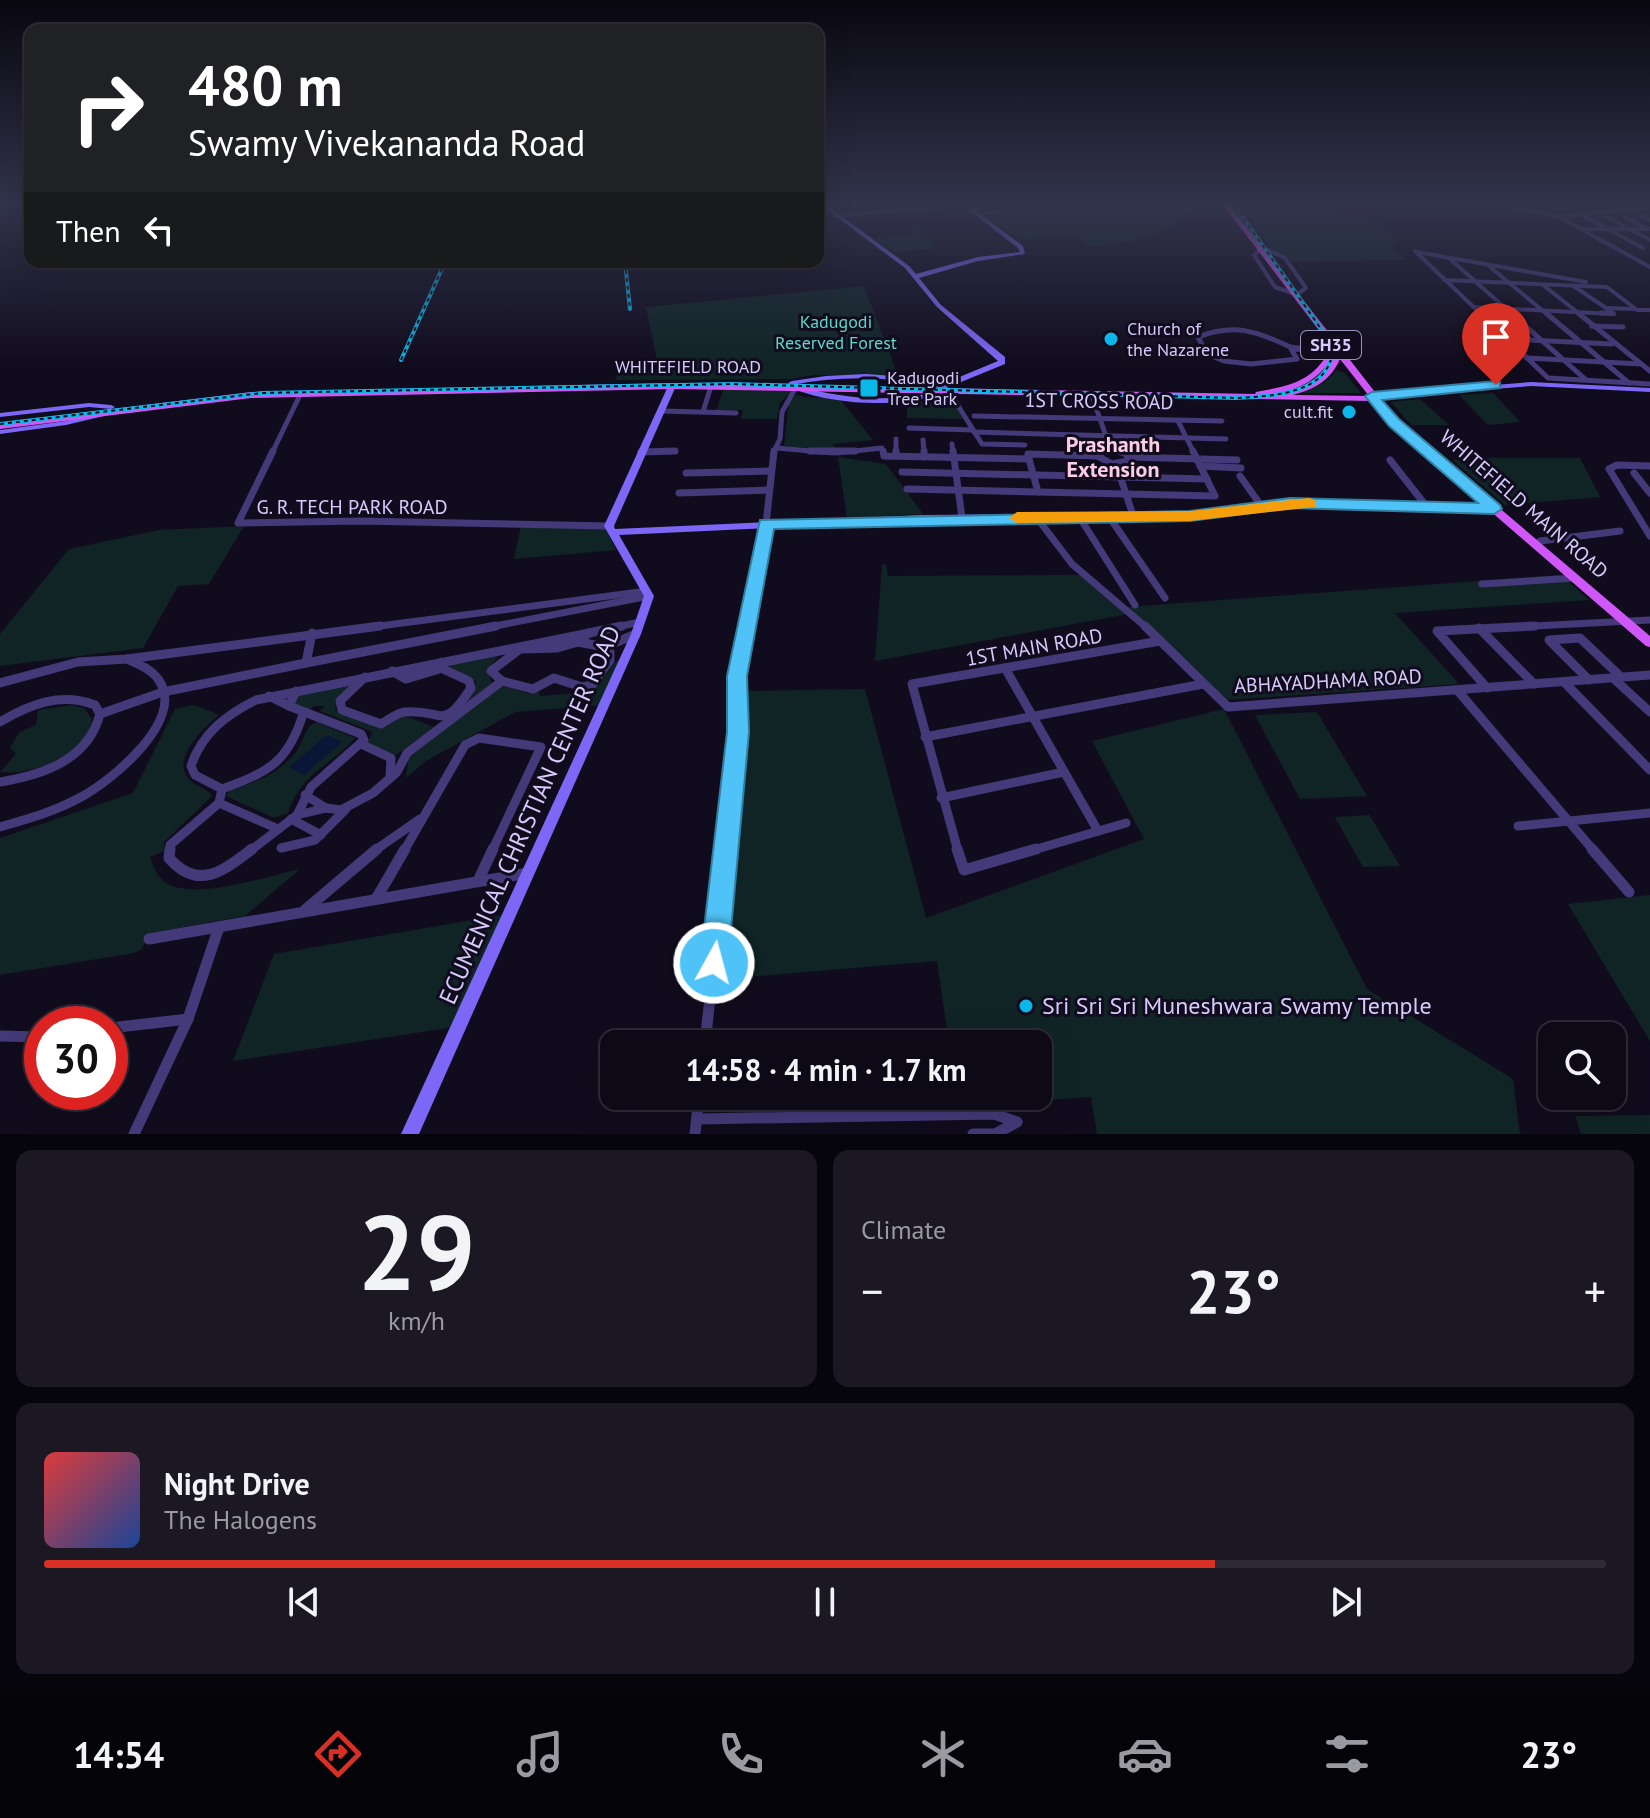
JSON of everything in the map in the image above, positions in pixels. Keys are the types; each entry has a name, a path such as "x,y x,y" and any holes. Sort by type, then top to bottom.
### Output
{"main road":[{"name":"SH35","path":"1271,259 1376,398"},
{"name":"SH35","path":"1296,293 1336,351 1376,398"},
{"path":"1246,395 1268,393 1302,382 1314,376 1336,351"},
{"path":"1277,395 1322,381 1334,367 1336,351"},
{"name":"WHITEFIELD ROAD","path":"111,409 301,393 794,385"},
{"name":"WHITEFIELD ROAD","path":"0,424 253,390 794,385 1173,396"},
{"name":"WHITEFIELD ROAD","path":"939,390 950,393 1092,396 1376,398"},
{"name":"WHITEFIELD ROAD","path":"1186,396 1376,398"},
{"name":"WHITEFIELD MAIN ROAD","path":"1376,398 1407,434 1575,578 1650,635"},
{"name":"WHITEFIELD MAIN ROAD","path":"1376,398 1540,541 1650,643"},
{"path":"1344,400 1372,407 1390,429 1407,434"},
{"path":"1463,479 1491,506"}],"street":[{"path":"892,259 915,276 939,306 1003,361 939,390"},
{"path":"915,276 979,259"},
{"path":"1286,259 1306,288 1296,293"},
{"path":"1422,259 1551,383 1650,391"},
{"path":"1450,259 1589,383 1650,391"},
{"path":"1454,259 1600,287"},
{"path":"1487,265 1629,383"},
{"path":"1528,272 1650,371"},
{"path":"1472,306 1614,314 1567,279"},
{"path":"1444,280 1607,287 1637,310"},
{"path":"1606,308 1650,310"},
{"path":"1592,326 1623,327"},
{"path":"1208,331 1272,333 1282,337 1290,348 1297,359 1286,364 1223,362 1208,356 1198,337 1208,331"},
{"path":"1506,339 1613,344"},
{"path":"1290,348 1336,351"},
{"path":"1527,358 1641,364"},
{"path":"1376,398 1551,383 1650,384"},
{"path":"706,1030 738,732 737,676 766,524 771,471 782,412 794,385"},
{"path":"610,529 672,386"},
{"path":"703,412 711,386"},
{"name":"G. R. TECH PARK ROAD","path":"301,393 238,523 360,521 610,529"},
{"path":"950,393 982,444 1025,445"},
{"path":"1092,396 1111,449"},
{"path":"661,411 736,413"},
{"name":"1ST CROSS ROAD","path":"974,416 1222,421"},
{"path":"1019,418 1038,492"},
{"path":"907,489 1215,496 1178,421"},
{"path":"909,428 1226,439"},
{"path":"896,439 896,456"},
{"path":"923,440 924,457"},
{"path":"952,444 962,518"},
{"path":"777,448 835,453 882,448 884,456 954,458 1099,456 1116,464 1126,463 1129,457"},
{"path":"1099,456 1101,451 1111,449 1129,457 1198,463 1241,472 1262,507"},
{"path":"641,452 675,451"},
{"path":"1198,463 1237,460"},
{"path":"1390,460 1427,507"},
{"path":"1116,464 1134,518"},
{"path":"1650,466 1617,465 1609,469 1650,536"},
{"path":"686,473 771,471"},
{"path":"902,472 1207,479"},
{"path":"1634,473 1650,493"},
{"path":"679,493 769,490"},
{"path":"610,529 962,518 1190,516 1290,503 1491,506"},
{"name":"ABHAYADHAMA ROAD","path":"1037,518 1072,564 1160,641 1228,707 1650,675"},
{"path":"1080,518 1135,605"},
{"path":"1110,518 1165,598"},
{"path":"1640,520 1650,521"},
{"path":"610,529 648,593"},
{"path":"1540,541 1620,531"},
{"path":"1482,584 1575,578"},
{"path":"0,683 51,665 127,659 312,633 648,593"},
{"path":"100,714 163,692 511,625 648,593"},
{"name":"ECUMENICAL CHRISTIAN CENTER ROAD","path":"410,1134 638,628 648,593"},
{"path":"509,609 511,625"},
{"path":"1487,688 1437,631 1650,620"},
{"path":"303,714 295,740 284,759 265,773 222,789 195,775 191,766 195,751 227,716 240,707 269,696 392,671 442,665 611,626 638,628"},
{"path":"611,626 618,639"},
{"path":"605,647 638,628"},
{"path":"1479,628 1534,684"},
{"path":"306,663 312,633"},
{"path":"578,642 605,647 610,652 610,660 592,685 582,687 554,678 535,690 502,681 492,668 517,650 557,648 578,642 589,633"},
{"path":"1589,680 1549,640 1580,638 1650,712"},
{"name":"1ST MAIN ROAD","path":"925,737 912,684 1160,641"},
{"path":"0,827 61,807 117,774 153,730 165,703 163,692 154,674 127,659"},
{"path":"281,848 307,844 321,835 347,808 390,778 407,753 451,712 471,688 469,681 442,665"},
{"path":"1005,668 1098,831"},
{"path":"366,676 340,701 342,710 381,724 403,712 440,722 502,681"},
{"path":"1564,682 1650,770"},
{"path":"1126,823 964,870 925,737 1034,719 1203,684"},
{"path":"289,706 296,690"},
{"path":"1458,691 1629,892"},
{"path":"269,696 303,714 361,734 364,740 318,777 294,817"},
{"path":"0,722 29,706 69,698 95,705 100,714 92,738 62,763 21,780 0,782"},
{"path":"376,899 470,741 479,738 541,747 478,881"},
{"path":"361,744 391,758 390,778"},
{"path":"941,798 1064,772"},
{"path":"222,789 219,803 170,845 169,858 187,874 206,877 221,873 294,817 326,808 347,808"},
{"path":"305,795 326,808"},
{"path":"219,803 276,828"},
{"path":"1518,826 1650,813"},
{"path":"294,817 321,835"},
{"path":"303,912 353,866 423,817"},
{"path":"149,939 528,873"},
{"path":"134,1134 188,1019 219,927"},
{"path":"128,1026 188,1019"},
{"path":"0,1036 24,1037"},
{"path":"695,1134 698,1110"},
{"path":"697,1119 994,1114 1017,1122 995,1134 973,1134"}],"green space":[{"path":"1288,259 1405,260 1293,262"},
{"name":"Kadugodi Reserved Forest","path":"864,286 899,378 813,375 792,379 616,380 617,375 659,370 646,307"},
{"path":"1337,370 1345,373 1361,393 1300,393 1325,382"},
{"path":"724,389 792,391 780,403 777,419 741,419 743,410 716,410"},
{"path":"1493,393 1520,422 1488,425 1459,395"},
{"path":"796,394 839,398 873,440 833,444 836,450 784,446 789,402"},
{"path":"940,396 949,397 964,419 907,418 907,401 928,401"},
{"path":"1420,399 1449,425 1411,425 1391,402"},
{"path":"838,457 886,464 923,514 847,518"},
{"path":"1580,458 1600,497 1505,505 1452,460"},
{"path":"244,526 209,584 178,586 143,648 0,666 0,634 69,549 159,530"},
{"path":"521,526 606,528 616,550 514,559"},
{"path":"886,564 888,576 1084,575 1128,614 875,661 882,565"},
{"path":"1561,575 1589,600 1395,613 1459,684 1227,700 1127,607"},
{"path":"493,653 498,656 487,671 492,683 458,708 474,690 476,682 472,677 449,669 449,663"},
{"path":"624,659 604,705 515,712 426,761 406,778 409,754 502,686 528,693 539,691 540,696 574,693 592,687 614,662"},
{"path":"355,684 336,700 335,710 379,728 405,716 434,727 396,755 367,743 373,732 320,711 325,706 314,706 306,712 299,711 294,702 297,695"},
{"path":"865,689 926,918 1144,839 1092,741 1224,709 1367,989 1513,1079 1520,1134 1097,1134 1091,1097 1052,1100 1052,1030 947,1030 937,961 722,979 745,742 742,691"},
{"path":"72,705 84,708 92,719 88,732 70,753 42,766 0,772 16,754 10,747 20,732 36,725 38,710"},
{"path":"194,705 219,715 191,745 184,764 185,773 191,781 212,796 164,842 164,851 150,857 158,875 166,883 179,888 195,889 232,885 300,869 245,916 151,933 141,950 134,953 0,975 0,838 133,793 175,709"},
{"path":"1317,712 1367,796 1300,799 1255,715"},
{"path":"317,722 355,738 308,779 288,813 274,818 226,796 231,789 275,772 296,752 309,727"},
{"path":"1370,815 1400,866 1363,867 1335,817"},
{"path":"1650,895 1650,1041 1568,904"},
{"path":"502,915 454,1027 233,1061 274,954"},
{"path":"1650,1115 1650,1134 1581,1134 1575,1116"}],"water":[{"path":"327,735 342,742 304,775 289,767"}],"railway":[{"path":"0,424 262,393 732,384 1236,398 1267,396 1312,383 1323,374 1330,362 1333,346 1272,259"},
{"path":"401,360 442,268"},
{"path":"626,268 630,309"}],"slow traffic":[{"path":"1017,518 1190,516 1309,503"}],"place":[{"name":"Church of the Nazarene","path":"1111,339"},
{"name":"Kadugodi Tree Park","path":"869,388"},
{"name":"cult.fit","path":"1349,412"},
{"name":"Sri Sri Sri Muneshwara Swamy Temple","path":"1026,1006"}],"district":[{"name":"Prashanth Extension","path":"1113,456"}],"route":[{"path":"714,963 738,732 737,676 766,524 922,518 1190,516 1290,503 1494,509 1394,423 1372,396 1496,385"}]}
